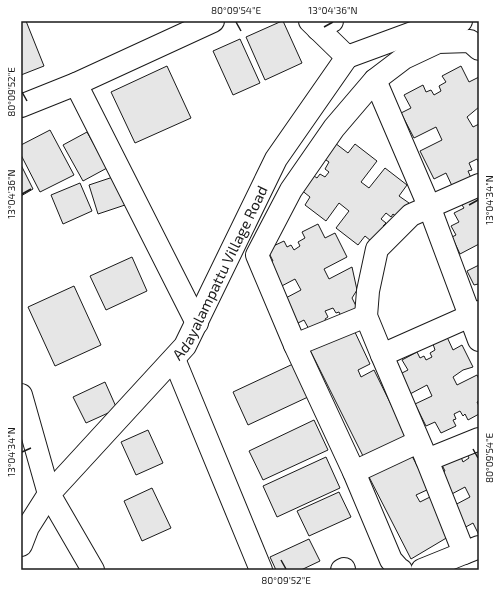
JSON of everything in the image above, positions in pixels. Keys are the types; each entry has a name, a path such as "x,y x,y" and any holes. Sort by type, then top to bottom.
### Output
{"street":[{"path":"21,106 76,84 213,21"},
{"path":"320,24 347,57 415,32 460,21"},
{"path":"401,570 391,560 354,472 295,345 257,255 291,190 334,128 375,80 404,58 438,42 470,41 479,49"},
{"name":"Adayalampattu Village Road","path":"21,545 28,527 49,494 185,346 276,159 347,57"},
{"path":"375,80 430,206 474,314 479,340"},
{"path":"76,84 196,323"},
{"path":"422,570 472,550 422,451 366,316 368,291 377,249 412,215 479,185"},
{"path":"382,355 474,314"},
{"path":"295,345 366,316"},
{"path":"174,358 261,570"},
{"path":"21,395 49,494 93,570"},
{"path":"354,472 422,451 479,439"}],"building":[{"path":"21,21 26,21 44,66 21,75"},
{"path":"282,21 302,63 265,80 246,37"},
{"path":"240,39 260,83 233,95 213,51"},
{"path":"167,66 191,118 135,143 111,92"},
{"path":"461,66 469,82 479,77 479,107 467,117 473,127 479,124 479,163 477,159 469,163 472,170 468,171 471,178 453,188 446,173 434,179 420,151 442,140 436,127 414,138 401,113 411,108 404,95 423,85 426,92 431,90 434,95 441,91 439,86 446,82 442,76"},
{"path":"50,130 74,175 40,192 21,155 21,145"},
{"path":"87,132 107,168 83,181 63,145"},
{"path":"335,143 348,153 355,144 377,161 361,182 369,188 385,168 407,185 399,196 409,203 398,218 393,214 391,217 386,213 381,219 386,223 383,226 389,231 377,246 365,236 358,245 336,228 349,211 339,203 326,221 305,205 310,197 300,189 311,174 317,178 320,174 325,177 329,172 325,169 329,162 323,158"},
{"path":"21,165 33,189 21,196"},
{"path":"116,176 125,205 98,214 89,185"},
{"path":"80,183 92,211 63,224 51,195"},
{"path":"476,197 479,202 479,244 460,254 452,237 456,235 451,226 459,222 454,213 464,208 462,205"},
{"path":"318,224 325,238 335,233 347,257 324,269 329,279 352,267 357,290 352,298 358,310 342,318 339,312 336,313 333,308 325,311 328,317 325,319 328,325 311,333 304,320 294,325 282,300 301,290 295,279 276,289 264,265 273,261 267,249 284,241 287,247 291,245 294,250 300,246 298,242 305,238 302,232"},
{"path":"132,257 147,291 106,310 90,276"},
{"path":"479,265 479,286 478,284 474,285 467,271"},
{"path":"74,286 101,345 55,366 28,307"},
{"path":"353,328 370,364 358,370 361,377 374,370 407,437 364,458 310,350"},
{"path":"447,337 453,350 462,345 473,367 463,370 453,377 457,385 477,375 479,379 479,401 477,402 479,406 479,414 468,420 465,414 463,416 460,411 454,414 456,419 453,420 456,426 441,433 435,422 426,426 415,404 432,396 427,385 410,394 400,374 408,370 402,360 417,352 420,358 424,356 426,360 432,357 430,353 435,350 433,344"},
{"path":"293,364 308,397 248,425 233,392"},
{"path":"105,382 117,409 86,423 73,397"},
{"path":"314,420 328,450 263,480 249,451"},
{"path":"148,430 163,463 136,475 121,442"},
{"path":"479,442 479,535 473,523 464,528 453,506 470,497 465,487 448,496 438,476 445,471 440,461 461,457 463,462 469,458 467,454"},
{"path":"411,454 429,489 416,495 420,502 432,496 448,537 411,559 368,475"},
{"path":"326,457 340,488 277,517 263,486"},
{"path":"152,488 171,528 142,541 124,501"},
{"path":"339,492 351,517 309,536 297,511"},
{"path":"309,539 320,561 301,570 276,570 270,557"}]}
